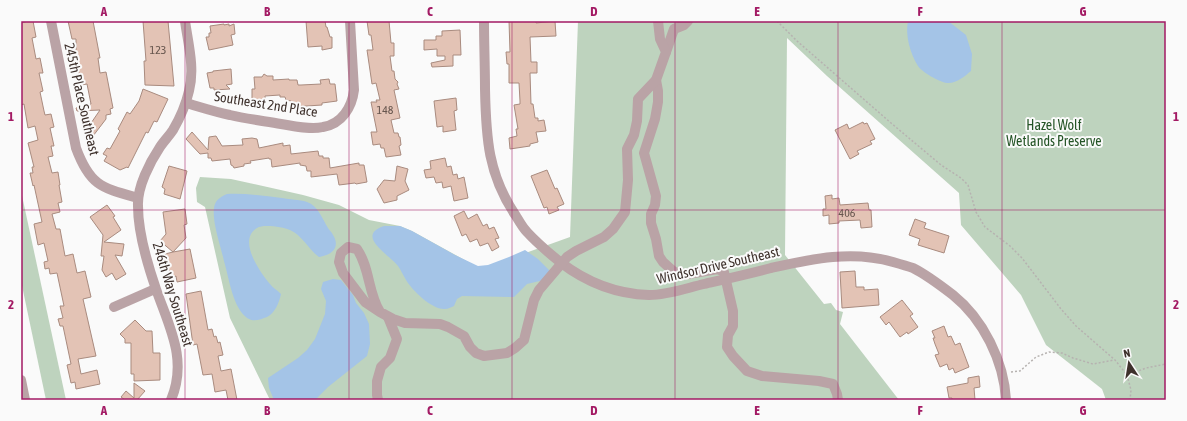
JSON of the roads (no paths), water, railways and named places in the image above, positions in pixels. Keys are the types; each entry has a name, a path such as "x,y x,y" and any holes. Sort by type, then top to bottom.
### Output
{"street":[{"name":"245th Place Southeast","path":"50,21 76,148 81,161 86,171 99,185 138,198"},
{"name":"246th Way Southeast","path":"174,399 177,369 174,338 156,289 143,243 138,198 151,161 173,130 186,103 190,89 190,58 185,21"},
{"name":"Southeast 2nd Place","path":"186,103 228,115 300,127 324,127 340,119 349,109 353,100 354,90 350,21"},
{"name":"Windsor Drive Southeast","path":"484,21 487,136 497,183 526,232 571,271 594,283 623,292 651,295 680,290 807,260 833,256 859,256 884,259 911,268 934,280 958,299 976,320 992,347 1001,374 1006,400"},
{"path":"658,21 660,39 666,52"},
{"path":"378,400 377,381 381,367 390,358 397,339 384,315 374,303 362,256 357,249 348,247 341,253 339,262 343,273 365,302 384,315 405,323 440,324 448,327 464,336 470,347 476,353 484,356 507,353 515,348 524,340 534,300 539,290 567,257 576,250 590,245 604,237 626,212 628,180 627,149 634,135 637,121 638,99 656,80 674,29 684,25 688,21"},
{"path":"656,80 658,102 655,119 644,152 656,196 655,205 651,214 651,223 659,256 673,271 682,275 718,269 724,272 733,311 733,326 728,335 727,347 747,371 762,376 819,381 833,384 838,400"},
{"path":"114,307 156,289"},
{"path":"21,380 25,400"}],"water":[{"path":"908,21 948,21 966,35 972,54 971,71 957,81 947,83 935,79 923,71 918,66 911,50 907,32"},
{"path":"227,194 254,195 307,202 317,209 335,240 336,244 334,250 327,255 319,257 298,235 290,230 264,226 257,228 251,233 249,240 252,256 261,272 271,285 281,294 278,304 272,313 267,317 256,320 247,318 240,310 234,298 216,232 214,216 216,202"},
{"path":"384,226 400,226 412,231 478,266 488,265 525,250 538,259 551,272 544,280 527,284 514,297 462,296 457,299 454,306 446,309 440,308 423,299 409,284 398,266 377,246 373,240 373,235 376,230"},
{"path":"333,279 341,280 353,295 356,303 364,313 369,324 370,344 367,356 328,387 315,400 274,400 269,388 268,378 298,358 307,350 315,339 325,314 326,301 321,289 323,282"}],"park label":[{"name":"Hazel Wolf Wetlands Preserve","path":"1054,134"}]}
